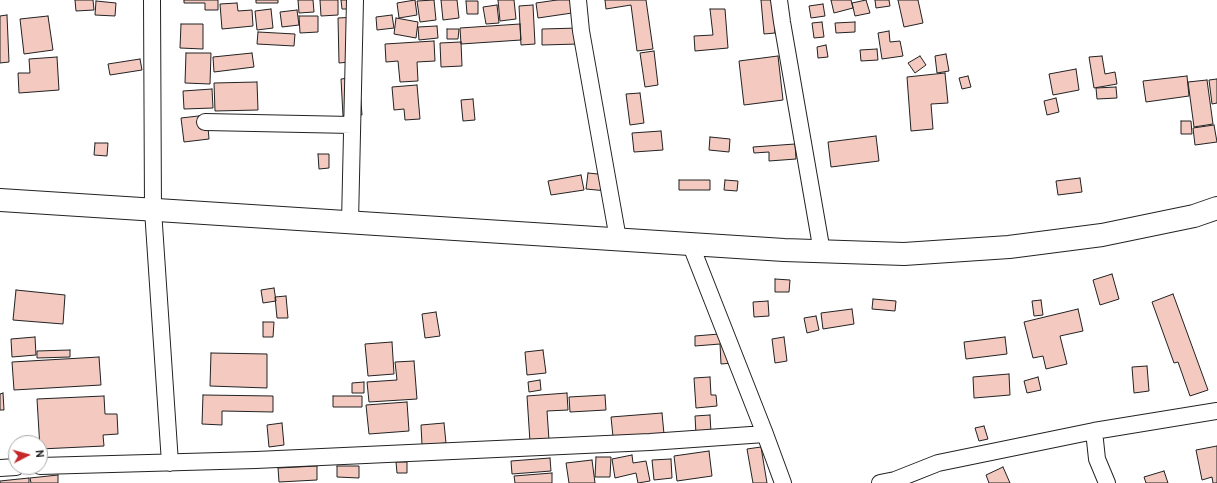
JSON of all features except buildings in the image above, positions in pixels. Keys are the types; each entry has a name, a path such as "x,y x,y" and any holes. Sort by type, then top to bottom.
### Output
{"main road":[{"path":"0,200 822,252 904,254 1009,247 1102,235 1194,216 1217,208"}],"street":[{"path":"152,0 153,210 170,463"},
{"path":"350,222 355,0"},
{"path":"578,0 581,31 618,238"},
{"path":"780,0 782,22 822,252"},
{"path":"206,122 352,125"},
{"path":"690,243 783,483"},
{"path":"890,482 938,463 1094,431 1217,410"},
{"path":"1094,431 1097,459 1107,483"},
{"path":"48,466 170,463 650,442 765,434"}]}
